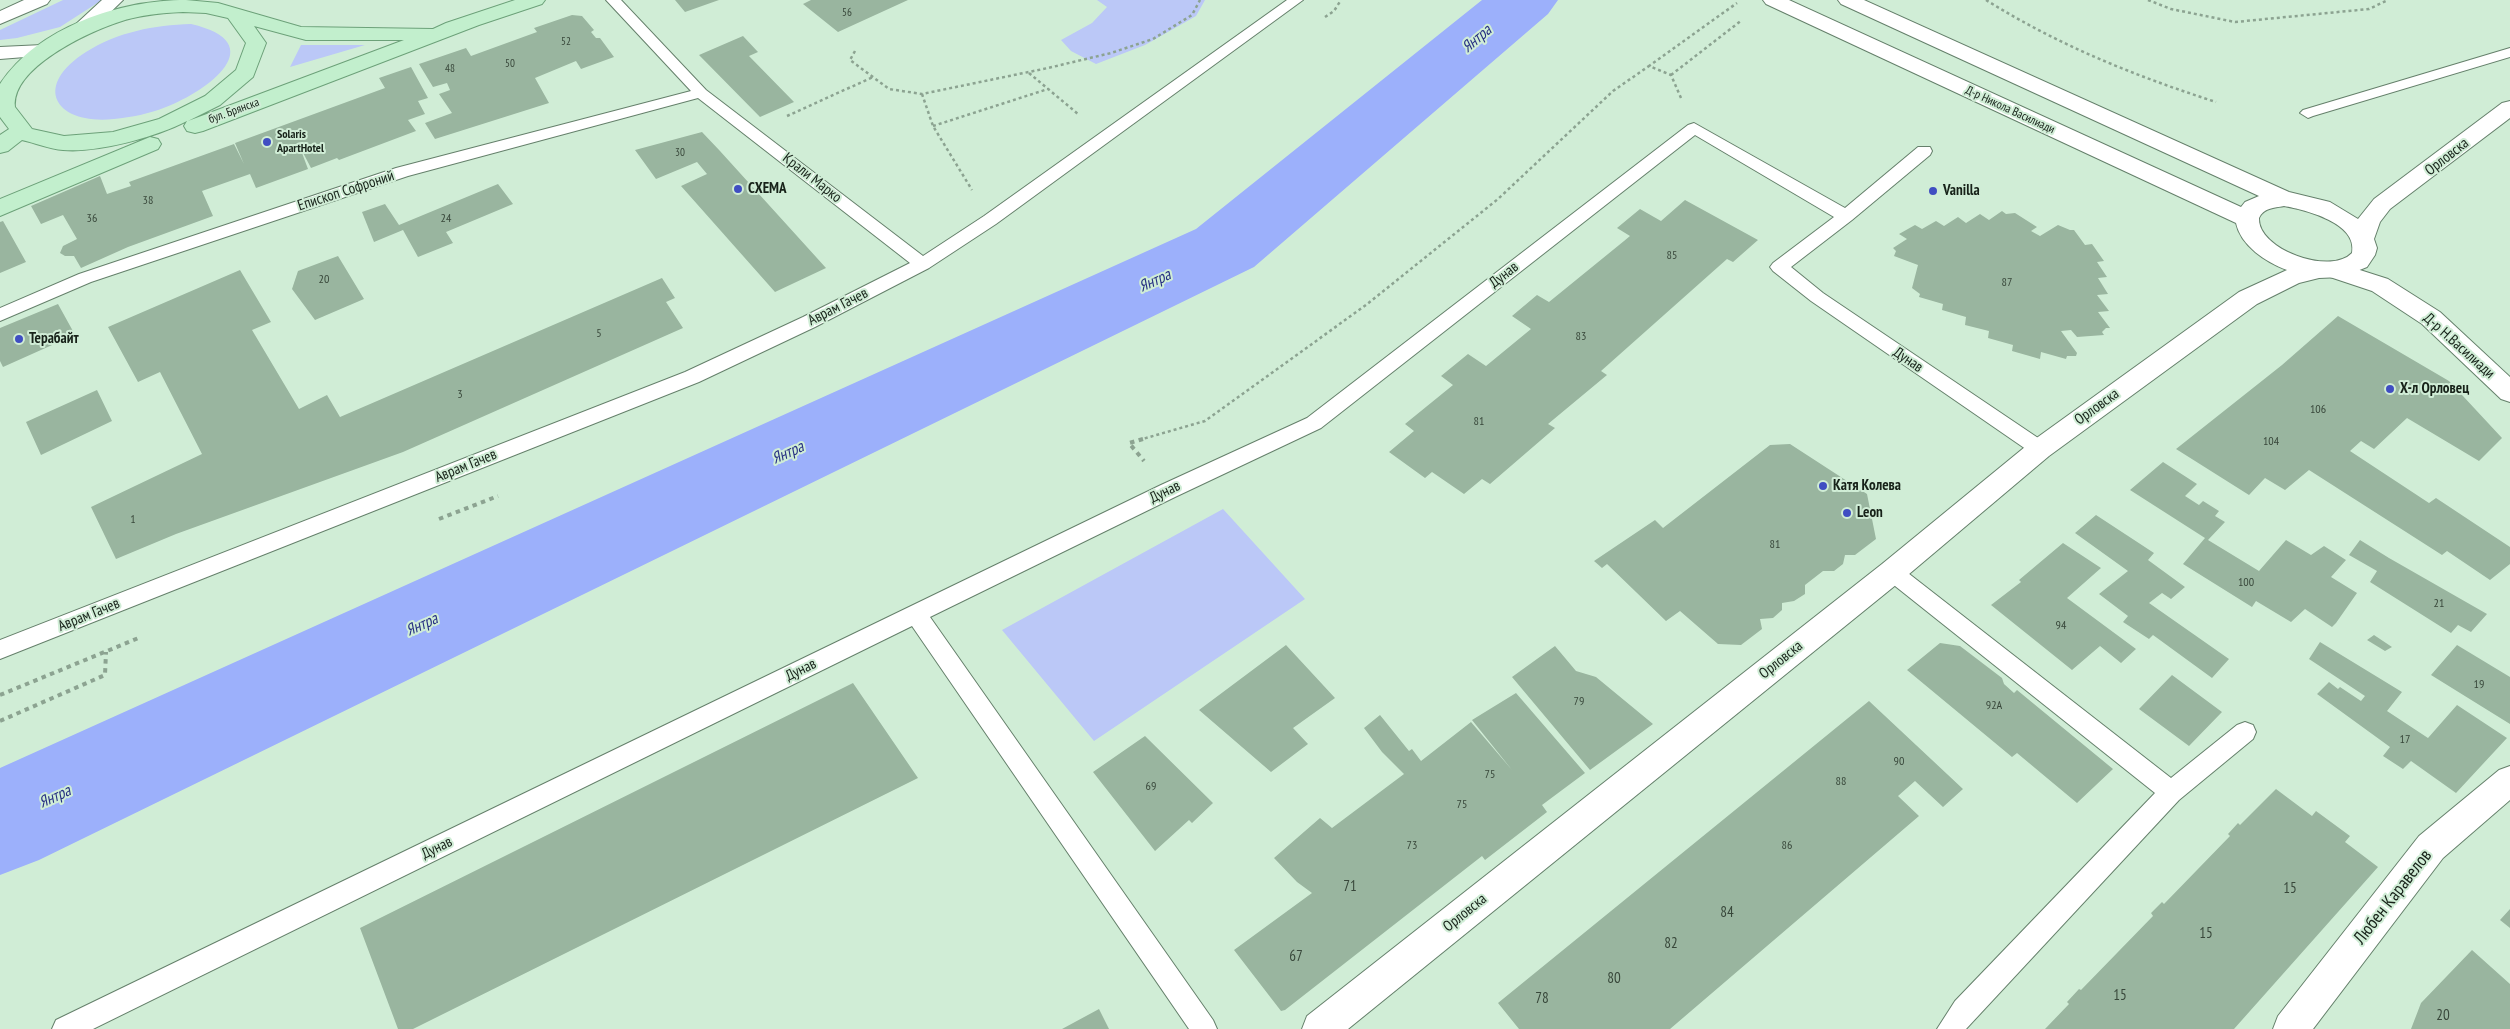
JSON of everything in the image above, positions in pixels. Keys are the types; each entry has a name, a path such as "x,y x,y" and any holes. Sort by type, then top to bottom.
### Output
{"main road":[{"name":"бул. Брянска","path":"0,208 210,120 471,22 535,0"},
{"path":"125,137 93,142 64,143 39,139 20,131 8,120 2,106 7,89 21,70 43,51 82,29 136,12 187,3 302,33 428,34"},
{"path":"195,112 238,81 250,65 256,50 256,36 249,24 236,15"},
{"name":"бул. Брянска","path":"428,34 471,22"},
{"path":"0,191 125,137 174,122 195,112 428,34"},
{"path":"0,146 20,131"}],"street":[{"path":"0,18 40,0"},
{"path":"82,29 113,0"},
{"name":"Д-р Никола Василиади","path":"1774,0 2248,219"},
{"path":"1848,0 2284,199"},
{"path":"0,53 43,51"},
{"name":"Орловска","path":"1320,1029 1892,572 2040,449 2248,298 2270,285 2292,275 2352,267 2362,260 2369,220 2382,204 2510,108"},
{"path":"2265,248 2253,236 2247,224 2248,213 2255,205 2268,200 2303,201 2323,208 2354,228 2364,245 2380,286"},
{"name":"Орловска","path":"2323,208 2355,209 2382,204"},
{"name":"Орловска","path":"2248,298 2260,278 2265,248"},
{"name":"Д-р Н.Василиади","path":"2265,248 2282,258 2380,286 2431,318 2510,392"},
{"name":"Любен Каравелов","path":"2291,1029 2431,848 2510,780"}],"lane":[{"name":"Крали Марко","path":"613,0 701,93 923,264"},
{"name":"Аврам Гачев","path":"0,650 692,377 809,322 923,264 990,220 1296,0"},
{"path":"2308,113 2510,52"},
{"name":"Епископ Софроний","path":"0,315 85,278 402,172 701,93"},
{"name":"Дунав","path":"65,1029 1168,491 1314,423 1694,128 1846,216 1779,267 1817,298 2040,449"},
{"path":"1846,216 1924,151"},
{"path":"1892,572 2171,792"},
{"path":"916,614 1204,1029"},
{"path":"1950,1029 1964,1010 2171,792 2245,732"}],"path":[{"path":"855,51 850,60 889,89 922,94 1111,53 1153,39 1192,15 1200,0"},
{"path":"1986,0 2066,46 2134,75 2216,102"},
{"path":"2148,0 2170,9 2235,22 2369,9 2388,0"},
{"path":"1168,491 1129,443 1205,421 1366,305 1498,199 1613,91 1737,2"},
{"path":"1649,66 1671,75 1747,16"},
{"path":"1029,72 1106,137"},
{"path":"752,132 873,77"},
{"path":"933,126 1048,89"},
{"path":"922,94 933,126 990,220"},
{"path":"0,721 105,675 106,652"}],"shaded area":[{"path":"63,0 102,0 60,27 17,38 0,40 0,30"},
{"path":"1097,0 1205,0 1196,16 1145,45 1096,64 1071,51 1061,40 1092,23 1107,7"},
{"path":"191,24 215,32 228,43 230,54 225,67 214,79 182,100 140,115 114,119 94,119 77,116 65,110 58,101 55,90 59,78 69,65 98,45 111,39 150,28"},
{"path":"301,45 365,45 290,67"},
{"path":"1223,509 1305,599 1094,741 1002,630"}],"building":[{"path":"675,0 719,0 685,12"},
{"path":"811,0 908,0 838,32 803,4"},
{"path":"572,15 582,16 594,30 591,32 596,38 600,38 614,57 581,69 576,61 535,78 549,103 435,139 425,123 452,113 439,94 450,90 447,83 433,87 419,64 466,48 471,56 537,32 534,28"},
{"path":"743,36 758,52 749,56 794,102 760,117 699,55"},
{"path":"411,67 428,98 418,101 425,114 408,120 416,131 339,160 337,158 311,168 299,145 308,169 256,188 250,174 202,191 213,216 128,247 81,268 74,256 65,256 60,253 63,246 77,239 63,215 41,224 31,206 100,176 107,194 131,186 129,182 234,144 244,164 235,143 385,88 379,78"},
{"path":"702,132 826,268 775,292 681,186 707,174 697,162 656,179 635,150"},
{"path":"498,184 513,204 446,232 453,243 418,257 403,230 374,242 362,212 385,204 399,225"},
{"path":"1685,200 1758,240 1733,262 1727,259 1601,371 1607,375 1548,424 1555,428 1490,484 1482,479 1464,494 1432,472 1425,478 1389,452 1414,431 1405,424 1453,385 1441,376 1468,354 1486,366 1531,329 1512,316 1537,295 1549,302 1630,236 1617,228 1640,209 1661,221"},
{"path":"2002,211 2006,214 2015,213 2037,227 2031,231 2040,236 2058,225 2074,230 2085,245 2092,244 2104,261 2097,262 2107,277 2098,278 2108,294 2097,295 2109,311 2098,312 2110,328 2106,328 2102,332 2104,335 2077,337 2071,330 2061,331 2077,353 2076,356 2067,356 2066,359 2041,352 2040,359 2012,351 2013,345 1988,338 1989,331 1965,325 1966,317 1942,310 1943,304 1919,297 1920,294 1912,288 1918,265 1894,256 1896,251 1893,248 1907,239 1899,234 1915,225 1922,229 1936,221 1944,226 1958,217 1966,223 1980,214 1989,220"},
{"path":"3,221 26,262 0,273 0,222"},
{"path":"338,256 364,299 315,320 292,289 298,271"},
{"path":"240,270 271,322 252,330 299,409 327,395 340,417 662,278 675,298 666,302 683,328 403,452 176,534 116,559 91,507 202,454 160,372 138,382 108,327"},
{"path":"58,304 74,333 70,337 3,367 0,361 0,328"},
{"path":"2338,316 2449,381 2502,438 2479,461 2407,418 2374,449 2361,441 2350,451 2429,503 2436,498 2510,547 2510,564 2490,580 2447,551 2442,555 2309,470 2285,490 2265,478 2249,495 2176,449 2282,365"},
{"path":"97,390 112,421 41,455 26,422"},
{"path":"1790,444 1867,494 1876,539 1855,555 1845,555 1843,564 1834,571 1823,571 1805,585 1805,594 1794,601 1782,603 1782,610 1773,618 1760,619 1762,629 1741,645 1718,644 1680,611 1666,621 1607,564 1602,568 1594,561 1655,520 1663,528 1770,445"},
{"path":"2163,462 2197,484 2185,496 2199,505 2203,501 2219,511 2215,516 2225,522 2208,540 2259,571 2286,540 2311,555 2324,546 2346,560 2331,577 2357,593 2336,623 2332,627 2305,609 2291,622 2256,601 2252,607 2183,564 2205,538 2130,490"},
{"path":"2096,515 2154,553 2148,560 2185,587 2171,599 2162,593 2149,603 2229,659 2212,678 2153,635 2149,639 2123,622 2128,616 2099,594 2128,571 2075,533"},
{"path":"2360,540 2487,614 2471,632 2458,625 2451,633 2370,582 2377,571 2349,555"},
{"path":"2063,543 2101,568 2067,598 2136,649 2121,663 2100,646 2072,670 1991,605 2021,582 2019,580"},
{"path":"2374,635 2392,647 2385,651 2367,640"},
{"path":"2320,642 2402,692 2387,711 2428,738 2457,705 2507,738 2456,793 2411,761 2403,769 2383,756 2390,747 2317,694 2329,682 2361,701 2365,696 2309,659"},
{"path":"1940,643 1960,646 2002,678 2004,684 2014,693 2017,690 2113,769 2077,803 2017,753 2012,757 1907,670"},
{"path":"1286,645 1335,698 1293,728 1308,744 1271,772 1199,710"},
{"path":"2457,645 2510,677 2510,724 2431,675"},
{"path":"1555,646 1576,671 1596,677 1653,724 1590,770 1512,677"},
{"path":"2172,675 2222,712 2189,746 2139,709"},
{"path":"853,683 918,778 413,1029 398,1029 360,928"},
{"path":"1516,693 1585,773 1542,805 1547,812 1485,860 1482,856 1285,1010 1281,1011 1234,950 1312,893 1297,882 1274,858 1320,818 1332,828 1404,774 1382,752 1364,728 1380,715 1409,751 1412,749 1421,761 1471,722 1512,770 1472,720"},
{"path":"1869,701 1963,789 1943,807 1915,781 1898,796 1919,816 1670,1029 1519,1029 1498,1003"},
{"path":"1145,736 1213,803 1192,823 1189,820 1155,851 1093,772"},
{"path":"2276,789 2312,816 2316,811 2350,836 2345,842 2378,867 2234,1029 2045,1029 2069,1004 2067,1002 2079,989 2081,990 2153,916 2151,913 2162,902 2164,904 2230,836 2228,834 2238,823 2240,825"},
{"path":"2510,909 2510,928 2500,920"},
{"path":"2472,950 2510,984 2510,1029 2411,1029 2421,1003"},
{"path":"1099,1009 1109,1029 1062,1029"}],"waterway":[{"name":"Янтра","path":"0,823 1225,248 1524,0"}],"place":[{"name":"Solaris ApartHotel","path":"267,142"},
{"name":"СХЕМА","path":"738,189"},
{"name":"Vanilla","path":"1933,191"},
{"name":"Терабайт","path":"19,339"},
{"name":"Х-л Орловец","path":"2390,389"},
{"name":"Катя Колева","path":"1823,486"},
{"name":"Leon","path":"1847,513"}]}
